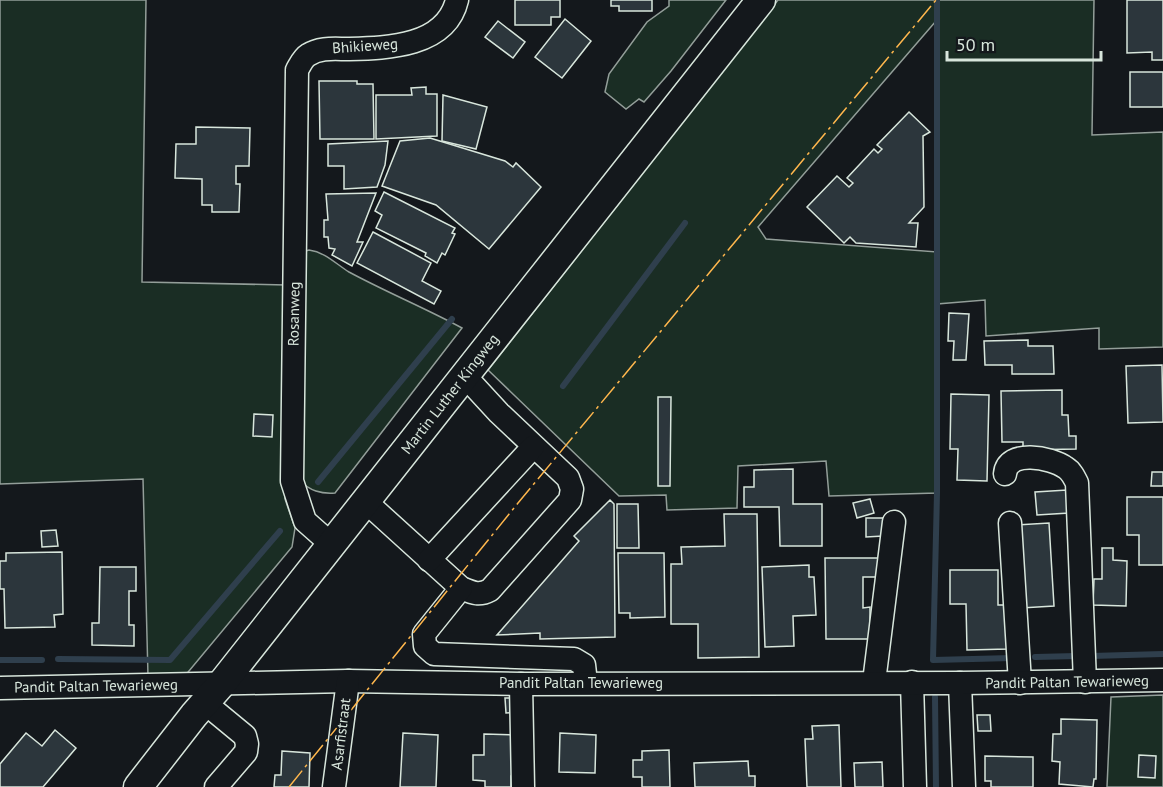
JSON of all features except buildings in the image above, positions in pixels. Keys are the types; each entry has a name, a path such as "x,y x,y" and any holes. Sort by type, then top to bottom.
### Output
{"main road":[{"name":"Martin Luther Kingweg","path":"138,787 761,0"}],"street":[{"name":"Bhikieweg","path":"297,70 306,55 323,49 385,47 418,40 438,31 450,19 458,0"},
{"name":"Rosanweg","path":"297,70 292,481 305,521 331,544"},
{"path":"365,501 461,588 475,594 482,594 490,590 570,500 572,489 568,478 533,447 464,375"},
{"path":"429,560 533,447"},
{"path":"1005,474 1007,465 1013,460 1039,459 1064,466 1074,476 1077,483 1084,682"},
{"path":"874,682 894,522"},
{"path":"1010,523 1020,683"},
{"path":"461,588 424,634 425,646 434,654 574,659 584,665 586,683"},
{"name":"Pandit Paltan Tewarieweg","path":"0,688 214,692 348,681 521,684 1020,683 1163,680"},
{"name":"Asarfistraat","path":"334,787 348,681"},
{"path":"912,682 915,787"},
{"path":"960,683 964,787"},
{"path":"521,684 524,787"},
{"path":"214,692 245,736 248,744 246,752 216,787"}],"green space":[{"path":"0,0 146,0 142,282 286,285 285,499 295,528 292,547 184,677 148,676 143,479 0,484"},
{"path":"669,0 726,0 644,102 639,99 626,109 605,92 609,74 647,22 669,6"},
{"path":"778,0 1094,0 1092,135 1163,132 1163,347 1099,349 1099,328 986,336 985,300 937,304 937,493 829,496 826,461 738,466 737,508 667,510 666,495 619,496 488,370","holes":["936,21 937,252 766,239 758,227"]},
{"path":"309,250 325,256 349,272 462,328 335,493 316,491 299,480 302,252"},
{"path":"1163,695 1163,787 1107,787 1111,697"}],"waterway":[{"path":"937,0 937,493 933,660 1012,658"},
{"path":"563,386 685,223"},
{"path":"318,482 452,319"},
{"path":"58,659 170,660 280,531"},
{"path":"1091,656 1163,654"},
{"path":"1035,657 1077,656"},
{"path":"0,660 42,660"},
{"path":"935,697 936,787"}],"power":[{"path":"289,787 518,503 936,0"}]}
